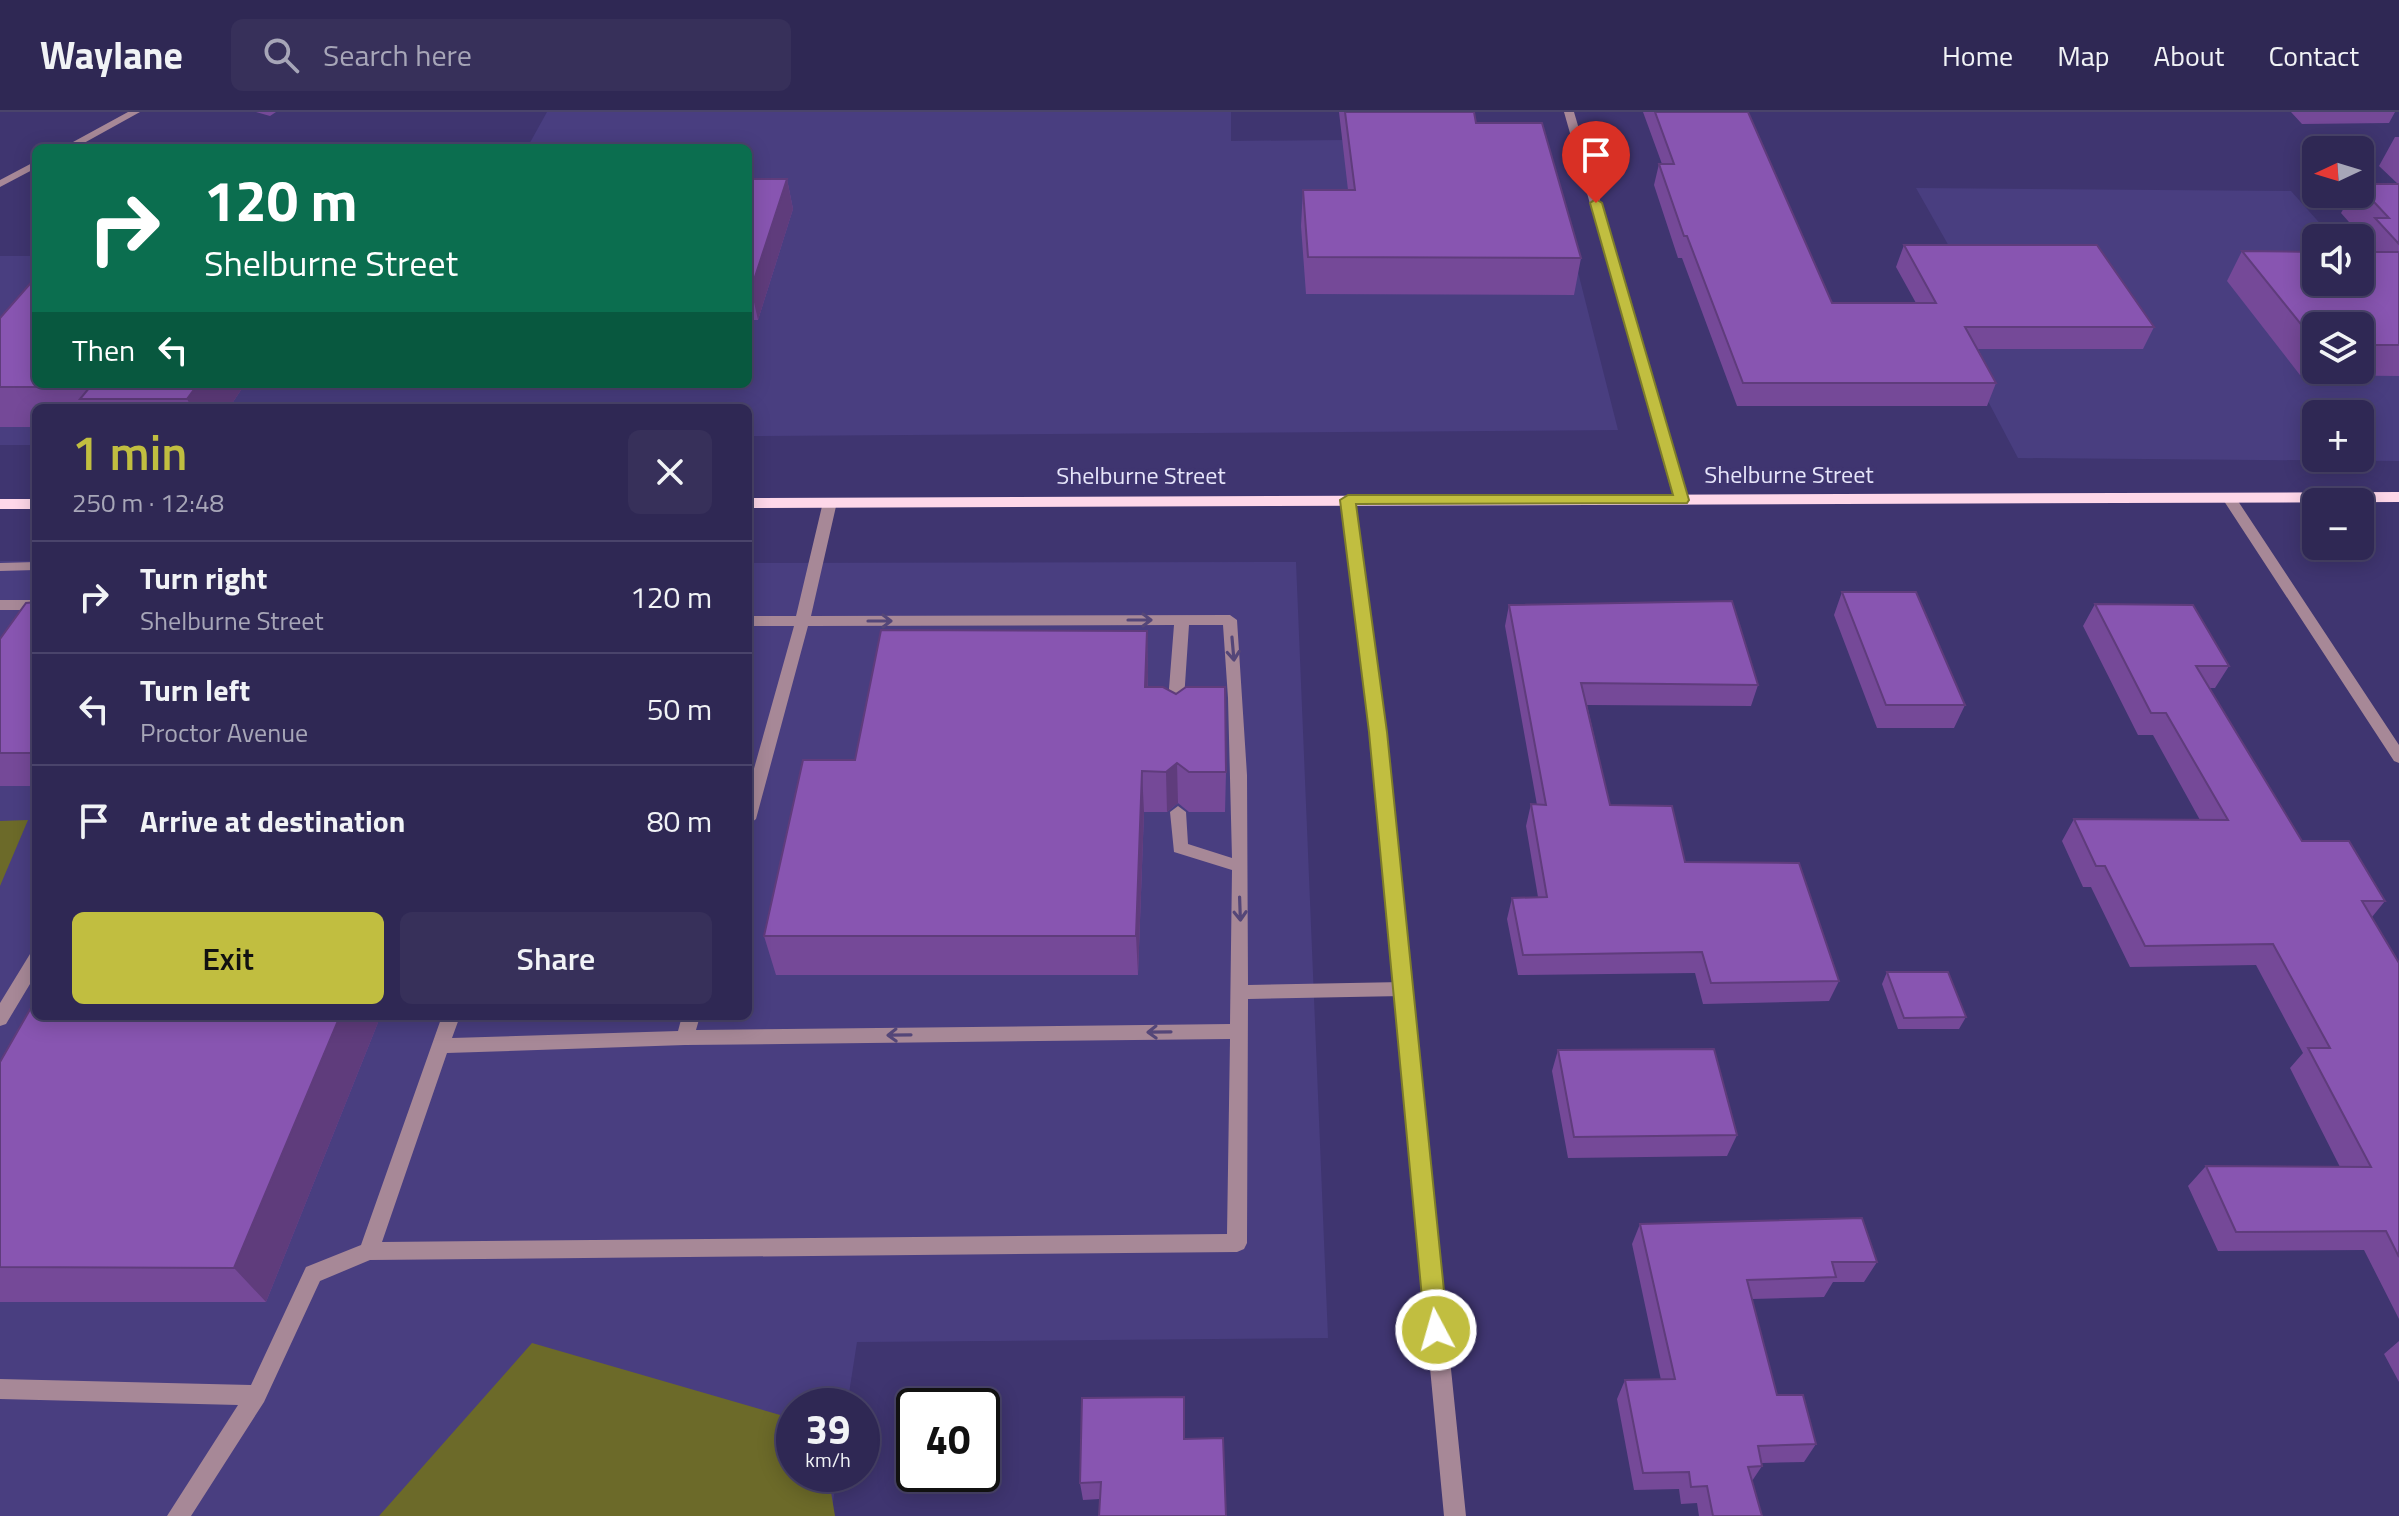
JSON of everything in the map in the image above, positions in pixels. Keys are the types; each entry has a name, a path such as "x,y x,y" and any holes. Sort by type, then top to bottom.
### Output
{"main road":[{"name":"Shelburne Street","path":"752,503 2399,497"},
{"path":"1,506 32,504"}],"street":[{"path":"75,144 135,112"},
{"path":"1569,112 1681,500"},
{"path":"0,184 32,166"},
{"path":"2229,498 2399,757"},
{"path":"1348,500 1378,732 1455,1516"},
{"path":"752,806 802,622 830,502"},
{"path":"0,567 32,566"},
{"path":"0,605 32,605"},
{"path":"1175,727 1182,620"},
{"path":"178,1516 257,1395 313,1274 369,1251 1237,1243 1237,1031 1241,992 1237,697 1230,620 752,621"},
{"path":"1178,812 1180,848 1239,866"},
{"path":"0,1019 32,967"},
{"path":"1241,992 1403,989"},
{"path":"369,1251 450,1020"},
{"path":"685,1038 690,1020"},
{"path":"441,1046 685,1038 1237,1031"},
{"path":"0,1389 257,1395"}],"shaded area":[{"path":"547,112 1231,112 1231,141 1544,138 1618,430 752,436 752,404 32,404 32,445 0,445 0,256 32,256 32,388 752,388 752,144 529,144"},
{"path":"1916,188 2291,191 2302,203 2302,208 2306,208 2320,224 2302,224 2302,296 2374,296 2374,293 2399,314 2399,461 2374,461 2374,400 2302,400 2302,460 2018,458 1923,278 1967,278"},
{"path":"0,561 32,561 32,1020 752,1020 752,563 1296,562 1328,1338 857,1342 850,1388 776,1388 776,1492 834,1492 831,1516 0,1516"},
{"path":"28,820 0,886 0,821"},
{"path":"532,1343 776,1414 776,1492 831,1492 835,1516 379,1516"}],"building":[{"path":"1345,112 1474,112 1476,123 1542,123 1581,258 1308,257 1303,190 1355,190"},
{"path":"1655,112 1748,112 1832,303 1936,303 1904,245 2097,245 2154,327 1965,327 1996,383 1743,383 1687,236 1684,236 1659,164 1674,164"},
{"path":"752,179 787,179 752,286"},
{"path":"2374,184 2399,184 2399,244 2375,218 2389,218 2374,202"},
{"path":"2242,251 2302,252 2302,296 2374,296 2374,252 2399,252 2399,345 2374,345 2374,312 2302,312 2302,326"},
{"path":"32,282 32,387 0,387 0,318"},
{"path":"89,388 195,388 187,399 80,399"},
{"path":"1842,592 1916,592 1965,705 1886,705"},
{"path":"1732,601 1758,685 1581,683 1610,805 1672,806 1685,862 1799,863 1839,981 1711,983 1702,952 1523,955 1512,898 1547,897 1531,804 1546,805 1509,605"},
{"path":"32,602 32,753 0,753 0,639 26,603"},
{"path":"2095,604 2193,605 2229,666 2196,666 2302,841 2349,841 2385,901 2362,901 2399,963 2399,1257 2386,1231 2236,1232 2206,1166 2371,1167 2308,1048 2330,1048 2273,944 2145,946 2105,866 2096,866 2074,819 2228,820 2166,713 2151,713"},
{"path":"881,630 1147,631 1145,687 1163,687 1176,694 1186,687 1225,687 1226,772 1189,772 1177,763 1166,772 1142,771 1136,936 764,936 803,760 855,760"},
{"path":"1887,972 1948,972 1966,1017 1904,1018"},
{"path":"32,1006 32,1020 338,1020 234,1268 0,1267 0,1062"},
{"path":"1714,1049 1737,1135 1574,1137 1558,1050"},
{"path":"1862,1218 1877,1262 1832,1262 1836,1277 1747,1280 1777,1395 1803,1395 1816,1444 1758,1446 1762,1466 1748,1467 1762,1516 1713,1516 1707,1486 1691,1487 1689,1472 1643,1473 1625,1380 1675,1379 1640,1224"},
{"path":"1184,1397 1184,1439 1223,1438 1226,1516 1099,1516 1101,1482 1080,1483 1082,1398"}],"route":[{"path":"1436,1330 1378,732 1348,500 1681,500 1596,203"}]}
